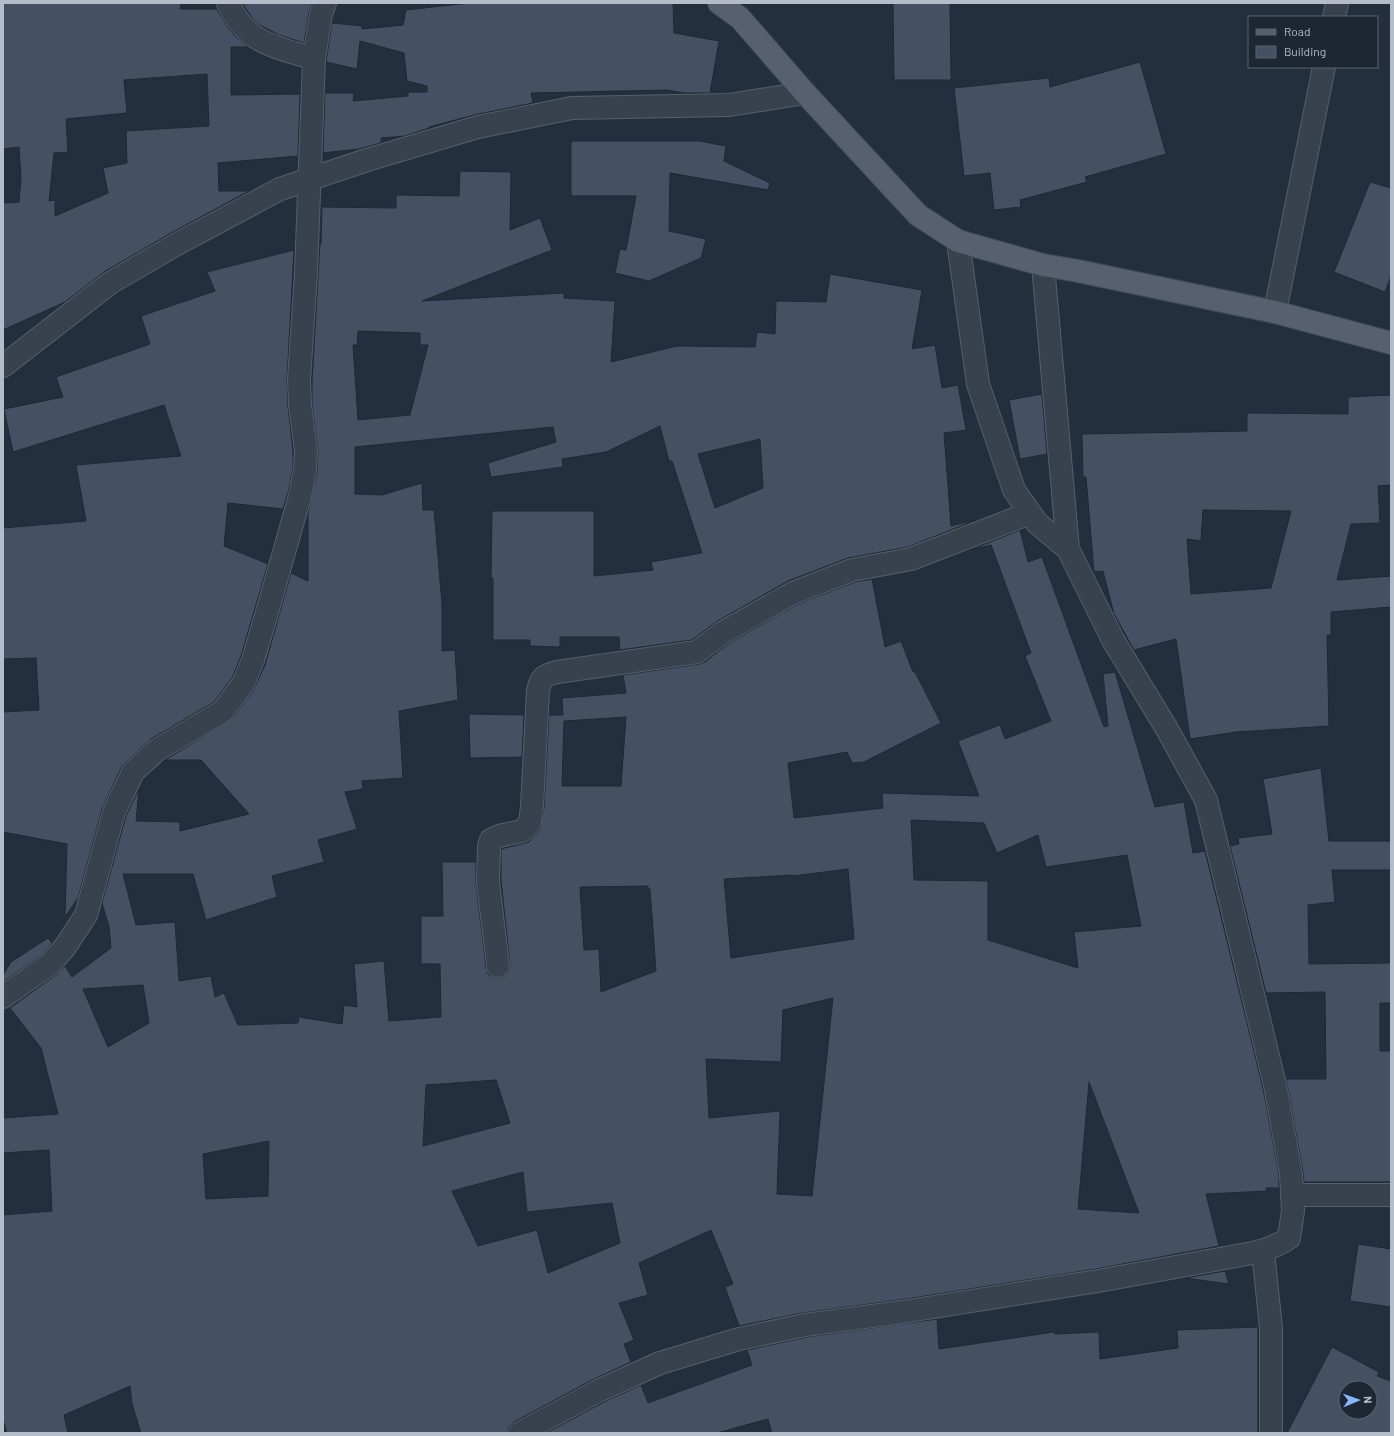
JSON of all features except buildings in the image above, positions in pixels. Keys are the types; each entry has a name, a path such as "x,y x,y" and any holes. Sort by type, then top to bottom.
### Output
{"main road":[{"path":"719,3 740,18 806,93 918,215 958,241 1042,265 1078,271 1275,312 1391,343"}],"street":[{"path":"228,3 234,17 244,29 257,39 314,59"},
{"path":"3,997 50,964 65,947 86,915 114,812 133,772 157,750 223,711 243,684 252,660 300,496 305,469 306,451 300,405 299,380 310,179 314,59 321,14 325,3"},
{"path":"1334,16 1337,3"},
{"path":"1275,312 1324,68"},
{"path":"3,366 110,283 177,244 280,189 367,160 478,127 572,108 729,105 806,93"},
{"path":"958,241 978,384 1014,490 1037,523 1068,549"},
{"path":"520,1433 598,1391 660,1363 739,1339 805,1325 902,1312 1098,1281 1264,1251 1279,1245 1289,1238 1294,1211 1291,1174 1275,1085 1206,800 1167,729 1113,640 1068,549 1042,265"},
{"path":"498,966 488,882 490,846 491,840 499,836 522,831 530,822 538,690 541,680 545,676 557,672 698,652 722,633 793,593 852,570 911,559 1030,513"},
{"path":"1292,1195 1391,1195"},
{"path":"1264,1251 1271,1328 1270,1433"}]}
